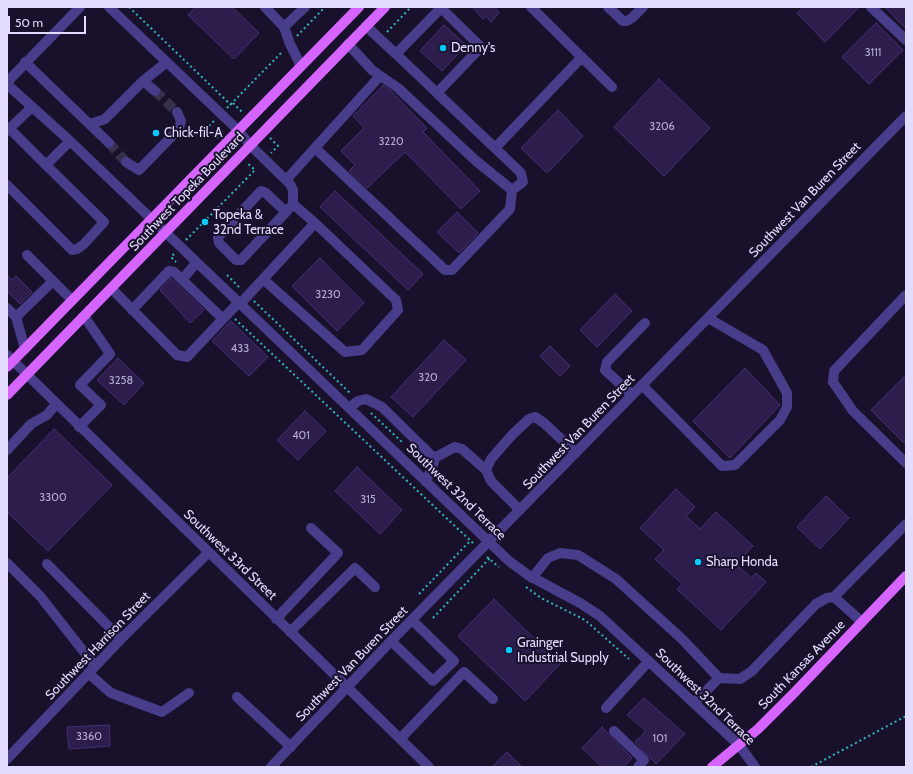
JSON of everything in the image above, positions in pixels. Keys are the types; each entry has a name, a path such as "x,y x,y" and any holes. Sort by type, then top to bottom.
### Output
{"main road":[{"name":"Southwest Topeka Boulevard","path":"7,395 385,7"},
{"name":"Southwest Topeka Boulevard","path":"9,361 25,349 301,66 354,9"},
{"path":"354,9 366,26"},
{"name":"South Kansas Avenue","path":"712,767 739,745 795,692 906,576"}],"street":[{"path":"80,7 25,62 109,143"},
{"path":"109,7 238,130 250,145 286,180 293,190 289,208 241,260 236,260 219,243 218,237 261,191 266,193 289,208 315,223 396,300 398,310 362,350 345,352 263,279"},
{"path":"265,7 284,28 301,66"},
{"path":"284,28 305,7"},
{"path":"531,7 612,87"},
{"path":"608,7 623,21 627,21 632,18 643,7"},
{"path":"871,7 906,40"},
{"path":"396,54 441,8 480,47 437,92"},
{"path":"315,148 445,270 452,270 510,208 512,190 523,182 522,173 366,26"},
{"path":"348,44 372,70 398,88 475,160 512,190"},
{"path":"495,148 582,57"},
{"name":"Southwest 32nd Terrace","path":"25,62 8,82 10,87 70,141 478,532 532,578 580,603 600,616 739,745 755,767"},
{"path":"90,124 105,119 144,81 167,62"},
{"path":"286,180 380,76"},
{"path":"144,81 156,91"},
{"path":"7,185 72,250 77,249 84,244 104,222 8,130 32,107"},
{"path":"126,162 139,170 179,129 181,121 177,112"},
{"name":"Southwest Van Buren Street","path":"271,767 391,641 906,116"},
{"path":"46,165 70,141"},
{"path":"111,288 178,355 187,357 223,319 248,296 315,223"},
{"path":"27,255 72,300"},
{"path":"182,280 196,263"},
{"path":"132,310 169,271 174,272 223,319"},
{"path":"16,317 53,281"},
{"path":"906,295 834,371 834,382 853,411 906,463"},
{"path":"7,308 16,317 25,349"},
{"path":"79,427 101,405 80,385 110,354 84,316"},
{"path":"642,385 722,466 735,465 780,420 787,407 787,393 763,350 708,318"},
{"path":"632,395 605,370 607,362 645,324"},
{"name":"Southwest 33rd Street","path":"9,361 26,375 208,554 430,767"},
{"path":"349,408 358,401 366,399 382,407 434,458"},
{"path":"7,450 31,424 47,414 56,404"},
{"path":"486,470 491,459 512,435 529,419 535,417 544,423 576,453"},
{"path":"434,458 455,447 462,449 486,470 491,480 520,510"},
{"path":"426,482 434,462 434,458"},
{"path":"532,578 548,558 560,553 578,555 616,579 682,639 719,678 740,679 752,671 816,604 827,598 834,597 906,524"},
{"path":"276,619 338,553 311,528"},
{"name":"Southwest Harrison Street","path":"7,759 121,640 208,554"},
{"path":"7,563 40,596 92,670 111,693 162,712 189,693"},
{"path":"47,564 121,640"},
{"path":"290,632 355,568 375,587"},
{"path":"834,597 862,622"},
{"path":"391,641 433,681 454,660 412,620"},
{"path":"606,708 649,661"},
{"path":"400,739 464,672 493,699"},
{"path":"694,703 719,678"},
{"path":"237,697 291,747"},
{"path":"614,730 644,760 638,767"}],"path":[{"path":"129,7 231,104"},
{"path":"290,44 325,7"},
{"path":"384,36 411,7"},
{"path":"226,275 403,443"},
{"path":"419,594 478,532"},
{"path":"433,618 498,550"},
{"path":"811,767 906,716"}],"building":[{"path":"196,7 232,7 259,33 234,59 188,15"},
{"path":"472,7 495,7 499,13 491,22 486,16 483,19"},
{"path":"803,7 859,7 825,42 797,13"},
{"path":"885,7 906,7 906,29"},
{"path":"876,23 903,50 869,84 842,57"},
{"name":"Denny's","path":"444,25 466,45 442,71 420,51"},
{"path":"659,79 710,128 664,176 614,127"},
{"path":"383,85 391,91 427,128 423,132 480,191 461,209 405,152 367,188 349,171 355,165 341,151 364,128 353,116"},
{"path":"558,110 583,136 547,173 521,148"},
{"path":"335,191 423,274 408,290 320,207"},
{"path":"457,212 478,233 459,253 437,232"},
{"path":"320,258 364,303 337,331 292,286"},
{"path":"7,275 12,280 16,276 32,292 20,304 7,291"},
{"path":"171,278 204,310 190,323 160,290"},
{"path":"615,294 632,311 597,347 580,330"},
{"path":"231,321 268,357 249,376 212,341"},
{"path":"444,340 466,360 413,417 391,397"},
{"path":"550,346 570,366 560,376 540,356"},
{"path":"118,358 144,383 124,405 97,380"},
{"path":"745,368 780,405 730,458 693,421"},
{"path":"906,375 906,445 871,410"},
{"path":"305,411 326,431 298,460 277,440"},
{"path":"54,429 112,485 48,551 7,512 7,478"},
{"path":"357,467 402,510 380,534 335,491"},
{"name":"Sharp Honda","path":"676,489 695,507 686,516 700,529 716,512 753,546 736,564 751,578 756,573 766,582 721,630 677,589 682,584 655,559 664,550 640,528"},
{"path":"826,496 849,518 820,549 797,527"},
{"name":"Grainger Industrial Supply","path":"494,599 560,664 525,701 458,636"},
{"path":"644,698 685,734 656,764 635,742 646,731 627,715"},
{"path":"109,725 110,746 69,749 67,727"},
{"path":"602,727 632,758 624,767 602,767 582,748"},
{"path":"507,752 522,767 492,767"}],"tunnel":[{"path":"155,91 177,112"},
{"path":"109,143 126,162"}],"place":[{"name":"Denny's","path":"443,48"},
{"name":"Chick-fil-A","path":"156,133"},
{"name":"Topeka & 32nd Terrace","path":"205,222"},
{"name":"Sharp Honda","path":"698,562"},
{"name":"Grainger Industrial Supply","path":"509,650"}]}
